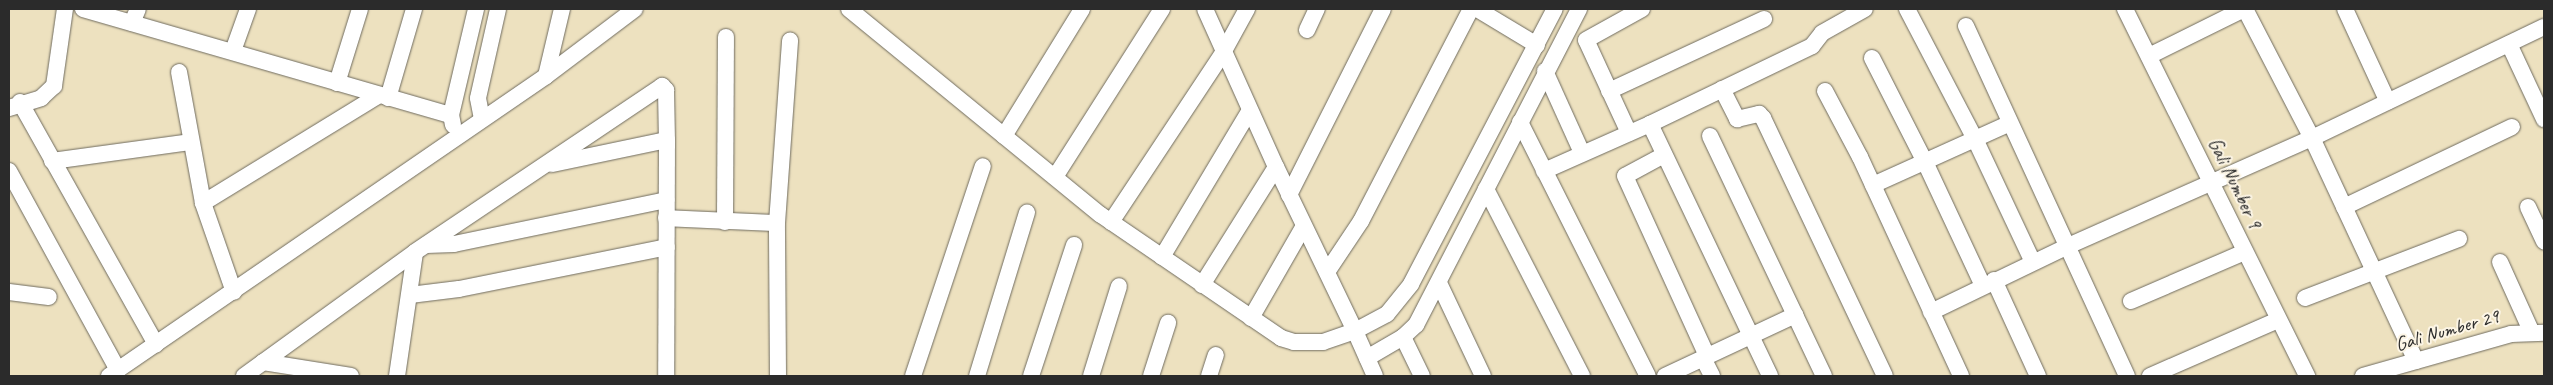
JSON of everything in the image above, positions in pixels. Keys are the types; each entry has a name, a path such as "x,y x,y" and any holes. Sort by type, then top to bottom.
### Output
{"street":[{"path":"65,9 54,86 41,98 14,105 52,161 156,344"},
{"path":"83,9 135,16 233,51 450,115"},
{"path":"233,51 248,9"},
{"path":"337,83 360,9"},
{"path":"202,203 384,97 414,9"},
{"path":"457,136 450,115 476,9"},
{"path":"482,119 478,98 498,9"},
{"path":"546,76 562,9"},
{"path":"9,172 113,373 234,292 546,76 619,14 635,9"},
{"path":"849,9 920,64 1004,136 1111,222 1281,338 1294,342 1361,344 1403,337 1416,325 1545,71 1579,9"},
{"path":"1004,136 1082,9"},
{"path":"1055,177 1162,9"},
{"path":"1205,9 1276,167 1375,376"},
{"path":"1111,222 1224,51 1247,9"},
{"path":"1307,30 1317,9"},
{"path":"1289,194 1383,9"},
{"path":"1327,272 1361,221 1471,9"},
{"path":"1477,9 1537,45"},
{"path":"1361,344 1411,284 1556,9"},
{"path":"1629,133 1586,40 1642,9"},
{"path":"1544,171 1650,124 1812,46 1822,33 1865,9"},
{"path":"1907,9 1975,138 2033,262"},
{"name":"Gali Number 9","path":"2125,9 2307,376"},
{"path":"2149,56 2244,9 2312,138 2416,361"},
{"path":"2346,9 2388,102"},
{"path":"1609,91 1764,19"},
{"path":"1966,26 2126,376"},
{"path":"1932,312 2033,262 2312,138 2544,27"},
{"path":"725,222 726,37"},
{"path":"778,376 777,223 790,40"},
{"path":"2509,44 2544,119"},
{"path":"1872,58 2038,376"},
{"path":"1545,71 1582,153"},
{"path":"179,72 202,203 234,292"},
{"path":"244,376 421,248 662,86 666,90 666,200 673,219 667,247 666,376"},
{"path":"1722,89 1737,119 1759,114 1763,118 1885,376"},
{"path":"1825,91 1873,185 1961,376"},
{"path":"1162,257 1250,110"},
{"path":"1520,122 1648,376"},
{"path":"1873,185 2010,122"},
{"path":"1650,124 1770,376"},
{"path":"2344,207 2512,127"},
{"path":"1710,136 1824,376"},
{"path":"545,165 667,140"},
{"path":"52,161 190,142"},
{"path":"1664,155 1625,176 1712,376"},
{"path":"913,376 983,166"},
{"path":"1202,285 1276,167"},
{"path":"1486,189 1582,376"},
{"path":"421,248 454,244 666,200"},
{"path":"2528,207 2544,241"},
{"path":"977,376 1027,212"},
{"path":"673,219 777,223"},
{"path":"1251,318 1304,226"},
{"path":"2305,298 2459,239"},
{"path":"1031,376 1074,245"},
{"path":"410,295 468,287 667,247"},
{"path":"397,376 410,295 421,248"},
{"path":"2131,301 2246,252"},
{"path":"2500,262 2538,333"},
{"path":"1439,283 1483,376"},
{"path":"1091,376 1119,286"},
{"path":"9,292 49,296"},
{"path":"1665,376 1795,315"},
{"path":"2150,376 2278,320"},
{"path":"1151,376 1168,323"},
{"name":"Gali Number 29","path":"2363,376 2511,334 2538,333"},
{"path":"1403,337 1422,376"},
{"path":"1209,376 1216,355"},
{"path":"263,362 351,376"}]}
